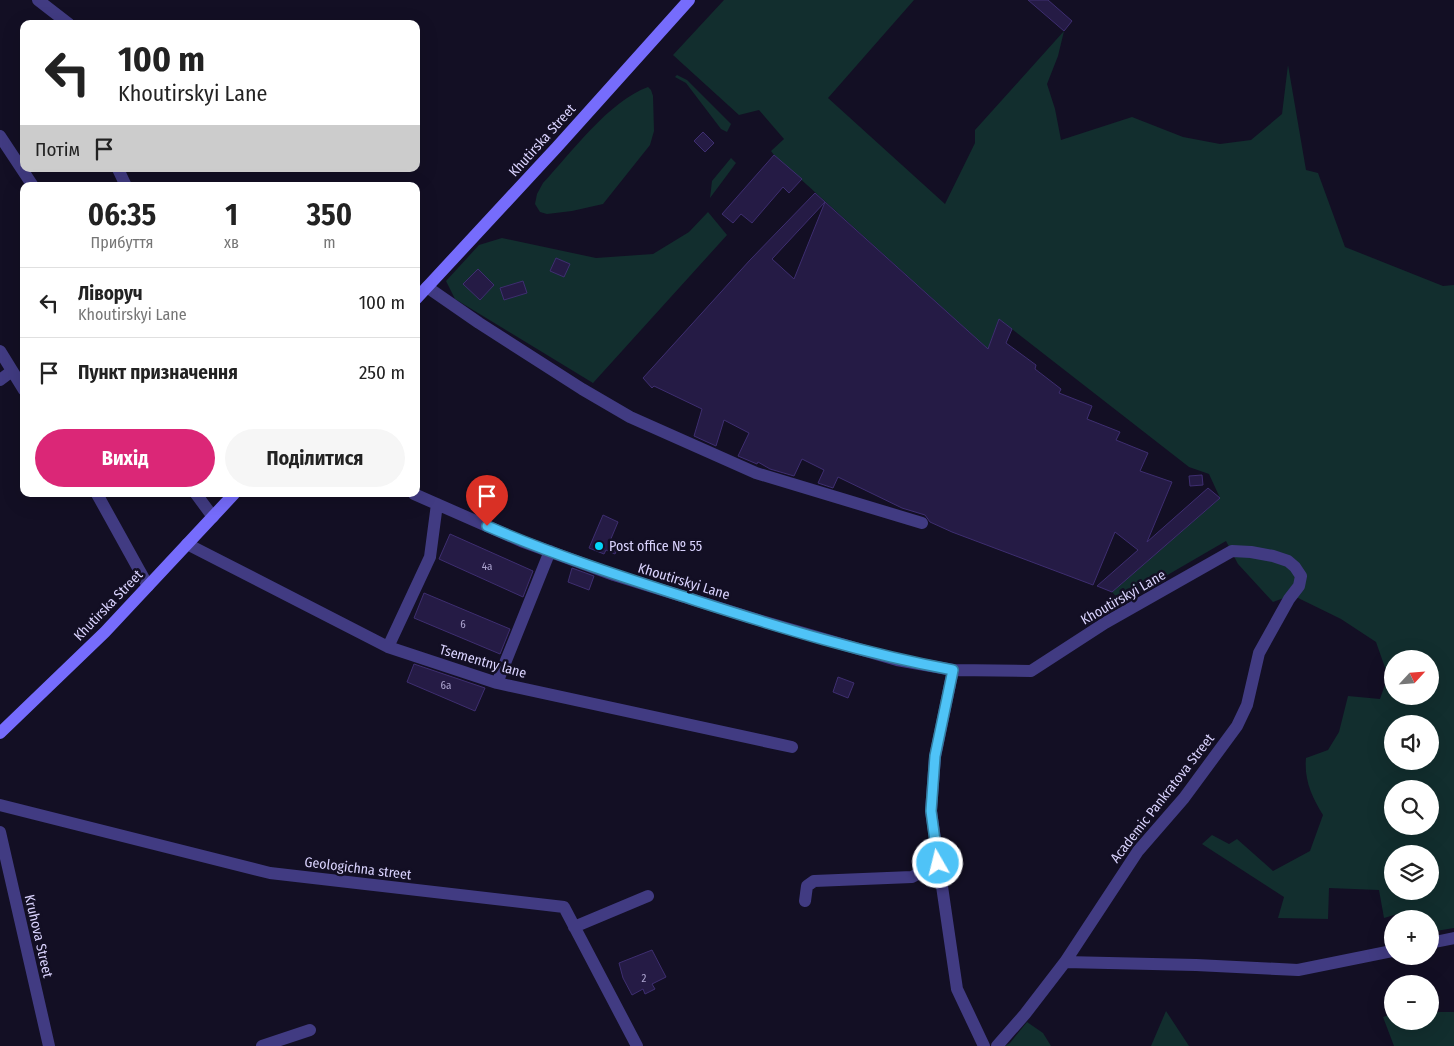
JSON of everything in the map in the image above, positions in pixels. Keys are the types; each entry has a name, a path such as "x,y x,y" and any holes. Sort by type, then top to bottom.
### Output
{"main road":[{"name":"Khutirska Street","path":"420,295 557,147 689,0"},
{"name":"Khutirska Street","path":"0,733 105,632 231,497"}],"street":[{"path":"38,0 64,20"},
{"path":"0,136 20,166"},
{"path":"427,287 582,389 630,417 756,473 922,523"},
{"path":"0,351 20,384"},
{"path":"0,380 12,371"},
{"path":"98,497 148,586"},
{"path":"198,497 213,517"},
{"name":"Khoutirskyi Lane","path":"420,497 521,541 614,575 765,622 898,660 953,670 1031,670 1105,623 1232,551 1251,552 1288,561 1301,576"},
{"path":"388,647 430,557 437,504"},
{"name":"Tsementny lane","path":"187,544 388,647 497,683 792,747"},
{"path":"497,683 550,551"},
{"name":"Academic Pankratova Street","path":"997,1046 1026,1014 1065,962 1138,851 1184,798 1237,726 1247,705 1259,653 1288,599 1299,586 1301,576"},
{"path":"953,670 935,756 931,811 957,989 984,1046"},
{"name":"Geologichna street","path":"0,804 270,873 564,907 637,1046"},
{"name":"Kruhova Street","path":"0,832 49,1046"},
{"path":"805,901 807,886 814,881 912,877 938,863"},
{"path":"574,927 648,896"},
{"path":"1439,941 1454,938"},
{"path":"1065,962 1298,970 1384,953"},
{"path":"262,1046 310,1030"}],"green space":[{"path":"724,0 914,0 828,98 945,204 975,143 975,130 1064,31 1058,56 1047,84 1055,109 1061,140 1132,117 1183,137 1220,144 1251,140 1282,114 1288,65 1306,170 1318,173 1345,247 1443,286 1454,285 1454,928 1439,930 1439,910 1384,910 1384,918 1379,890 1329,888 1328,919 1278,918 1284,897 1202,844 1212,835 1229,844 1237,839 1273,871 1310,851 1323,815 1315,802 1310,788 1306,774 1306,758 1328,750 1339,732 1348,696 1380,699 1384,688 1384,705 1439,705 1439,650 1384,650 1384,665 1376,642 1341,619 1292,595 1273,602 1238,564 1226,541 1121,602 1112,592 1220,498 1209,474 1189,467 999,319 988,349 774,155 771,151 784,139 759,110 739,115 673,55"},
{"path":"677,75 687,80 731,124 727,132 721,129 686,83 675,77"},
{"path":"648,87 653,96 654,131 650,145 603,204 572,211 547,214 540,212 535,204 537,194 543,183 605,116 633,94"},
{"path":"731,158 736,163 710,198 712,181"},
{"path":"708,212 727,235 593,383 455,299 446,281 479,245 502,238 596,258 653,254 689,232"},
{"path":"1166,1011 1189,1046 1151,1046"},
{"path":"1439,1012 1454,1012 1454,1046 1394,1046 1388,1030 1439,1030"},
{"path":"1027,1022 1043,1033 1051,1046 1005,1046 1010,1043"}],"building":[{"path":"1028,0 1048,0 1072,21 1064,31"},
{"path":"703,132 714,143 705,152 694,141"},
{"path":"774,155 802,179 789,193 783,187 752,223 741,214 733,223 722,214"},
{"path":"815,193 825,202 988,349 999,319 1012,329 1006,343 1036,365 1035,369 1061,389 1059,393 1092,406 1087,419 1120,432 1116,440 1148,453 1140,471 1172,482 1147,542 1208,488 1220,498 1112,592 1097,586 1138,550 1115,532 1093,585 952,532 930,522 925,515 902,508 838,477 833,488 818,483 824,470 802,459 794,476 738,456 749,433 724,420 716,446 694,436 702,409 654,386 652,388 643,378 750,260","holes":["825,202 794,279 772,259"]},
{"path":"556,258 570,264 564,277 550,271"},
{"path":"478,269 494,285 480,300 463,284"},
{"path":"523,281 527,293 504,300 500,288"},
{"path":"1202,475 1203,485 1190,486 1189,476"},
{"path":"603,515 618,522 610,541 619,545 615,554 606,550 604,554 589,548"},
{"path":"450,534 533,571 523,597 439,559"},
{"path":"572,568 594,576 589,590 568,582"},
{"path":"424,593 510,629 500,654 414,618"},
{"path":"414,664 485,688 475,711 407,682"},
{"path":"838,677 854,683 848,698 833,692"},
{"path":"652,950 666,977 652,984 655,989 645,994 643,989 632,995 623,978 619,963"}],"place":[{"name":"Post office № 55","path":"599,546"}],"route":[{"path":"487,526 521,541 614,575 765,622 898,660 953,670 935,756 931,811 938,863"}]}
